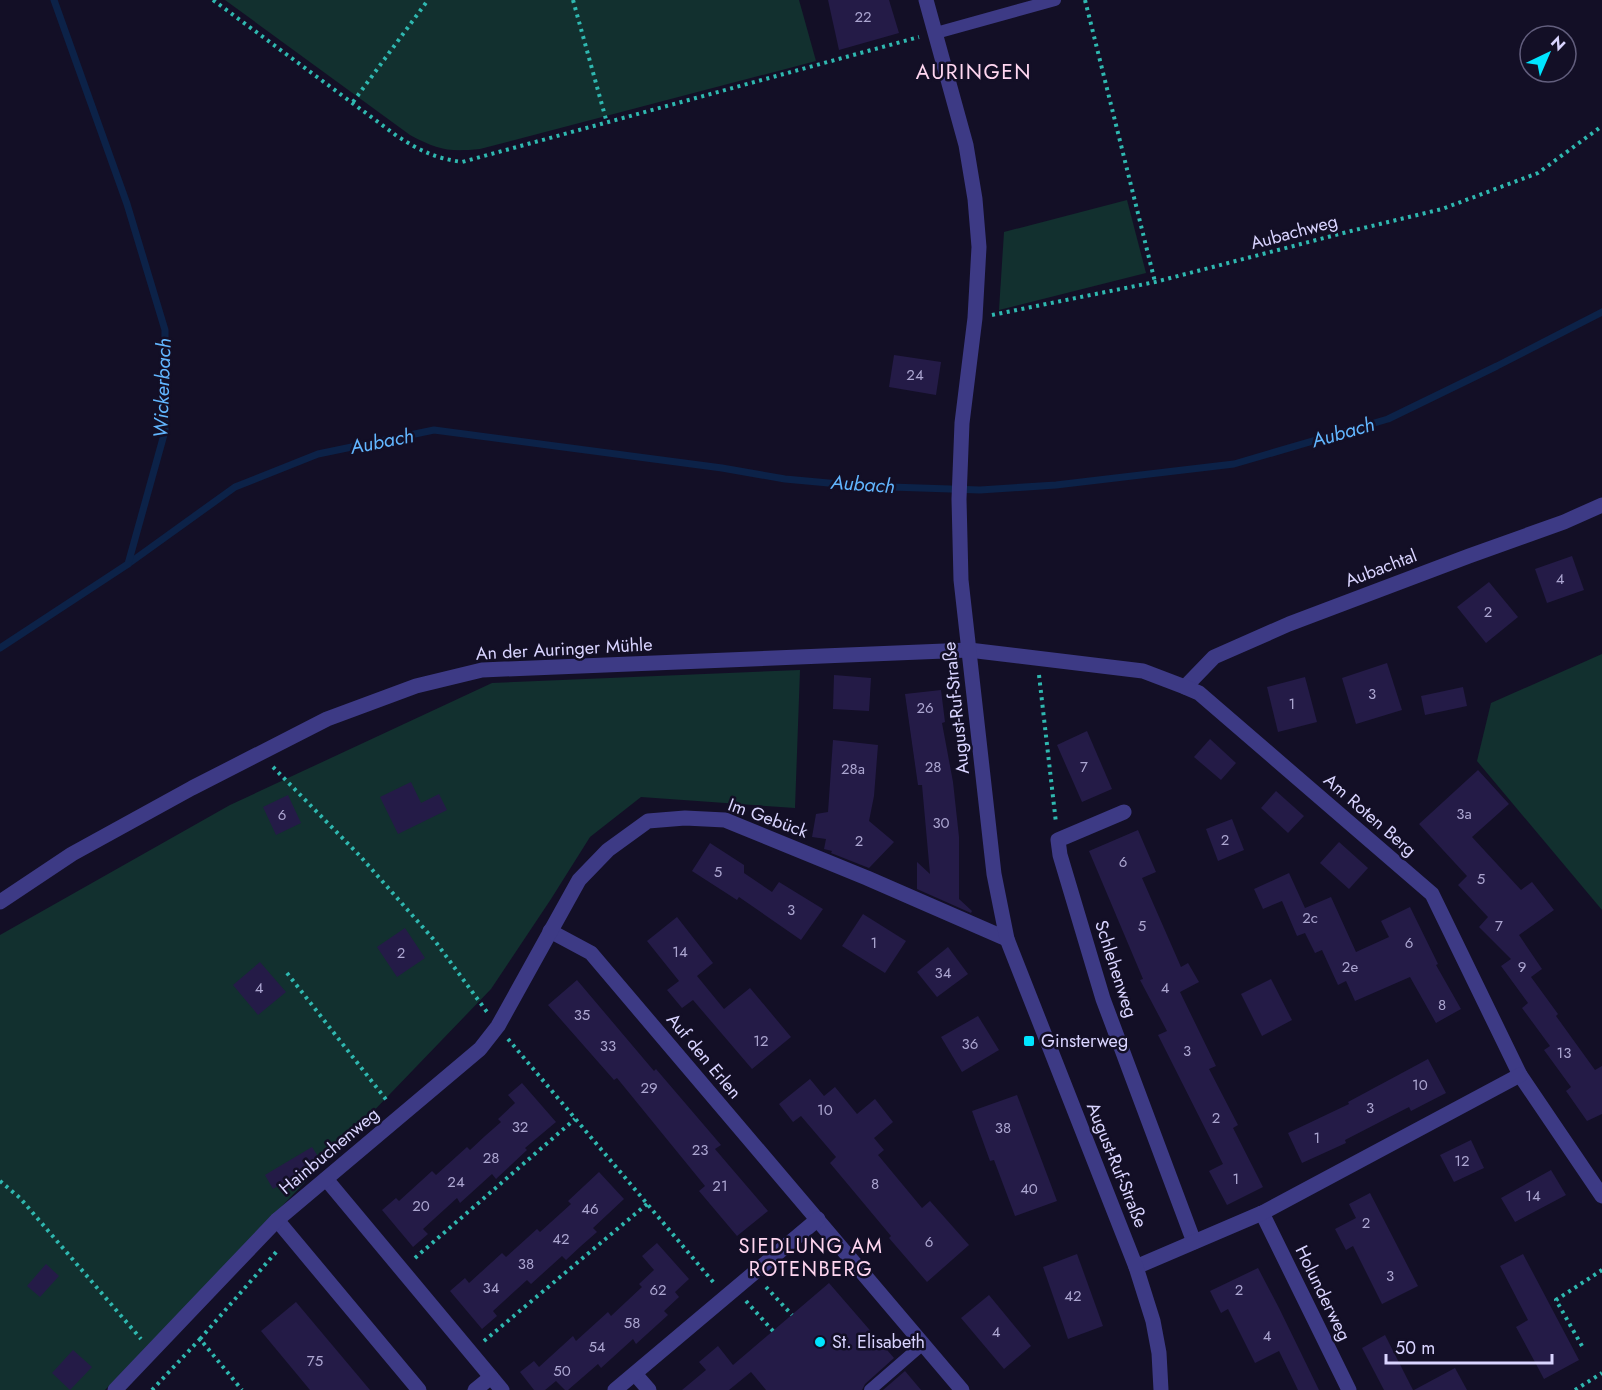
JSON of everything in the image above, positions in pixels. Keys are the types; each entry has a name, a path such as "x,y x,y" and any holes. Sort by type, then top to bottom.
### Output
{"street":[{"name":"August-Ruf-Straße","path":"926,0 966,145 975,199 979,247 975,318 962,423 959,499 961,580 994,874 1007,939 1136,1267 1153,1321 1159,1353 1161,1390"},
{"name":"Aubachtal","path":"1185,687 1214,657 1289,624 1602,506"},
{"name":"Am Roten Berg","path":"969,650 1143,671 1198,693 1432,894 1520,1075 1602,1196"},
{"name":"An der Auringer Mühle","path":"0,902 72,854 260,753 327,719 416,686 482,670 969,650"},
{"path":"1058,840 1124,812"},
{"name":"Im Gebück","path":"550,931 579,880 608,850 648,821 685,818 725,820 1007,939"},
{"name":"Schlehenweg","path":"1058,840 1060,855 1103,999 1194,1242"},
{"name":"Hainbuchenweg","path":"115,1390 277,1220 480,1049 498,1026 550,931"},
{"name":"Auf den Erlen","path":"550,931 591,953 962,1390"},
{"path":"1136,1267 1262,1213 1520,1075"},
{"path":"326,1179 502,1390"},
{"name":"Holunderweg","path":"1262,1213 1349,1390"},
{"path":"615,1390 818,1219"},
{"path":"277,1220 419,1390"},
{"path":"635,1374 649,1390"},
{"path":"475,1390 491,1377"}],"lane":[{"path":"936,33 1055,0"},
{"path":"870,1390 923,1344"}],"path":[{"path":"213,0 397,136 438,158 462,162 936,33"},
{"path":"353,102 428,0"},
{"path":"573,0 607,123"},
{"path":"1084,0 1155,282"},
{"name":"Aubachweg","path":"975,318 1155,282 1442,209 1538,173 1602,126"},
{"path":"1037,659 1058,840"},
{"path":"260,753 360,856 435,941 498,1026 646,1204 731,1293 773,1331"},
{"path":"287,973 400,1117"},
{"path":"401,1270 575,1119"},
{"path":"0,1181 20,1198 152,1351"},
{"path":"471,1352 646,1204"},
{"path":"153,1390 290,1236"},
{"path":"1582,1346 1556,1300 1602,1270"},
{"path":"754,1274 792,1315"},
{"path":"200,1339 242,1390"},
{"path":"1575,1390 1602,1373"}],"green space":[{"path":"225,0 799,0 816,61 480,149 451,150 436,147 410,135"},
{"path":"1127,200 1146,273 999,310 1004,232"},
{"path":"1602,654 1602,910 1477,761 1491,703"},
{"path":"800,670 795,808 641,797 590,837 491,989 105,1390 0,1390 0,935 230,805 492,683"}],"building":[{"path":"828,0 889,0 899,33 839,50"},
{"path":"894,355 941,362 936,395 889,387"},
{"path":"1572,556 1584,590 1547,603 1535,569"},
{"path":"1489,582 1518,617 1486,643 1457,607"},
{"path":"1387,663 1402,710 1356,724 1342,678"},
{"path":"834,675 871,678 869,711 833,709"},
{"path":"1305,677 1317,722 1278,732 1267,687"},
{"path":"1463,687 1467,706 1425,715 1421,696"},
{"path":"941,690 945,722 942,723 953,782 959,837 959,899 972,911 971,913 917,889 917,862 930,874 922,785 918,785 905,694"},
{"path":"1087,731 1112,789 1082,802 1057,745"},
{"path":"1210,739 1236,763 1221,780 1194,757"},
{"path":"833,740 878,745 874,796 869,821 894,842 869,868 831,853 832,851 824,849 826,839 812,837 816,814 828,812"},
{"path":"1478,770 1509,804 1472,837 1521,890 1532,882 1554,910 1519,935 1542,969 1531,977 1595,1070 1602,1066 1602,1114 1587,1121 1566,1091 1571,1087 1544,1050 1550,1046 1522,1008 1528,1003 1501,966 1511,959 1479,927 1488,917 1458,885 1467,876 1419,824"},
{"path":"411,782 421,803 439,794 447,810 398,834 380,797"},
{"path":"1276,791 1304,816 1288,833 1261,808"},
{"path":"288,795 301,823 276,835 263,807"},
{"path":"1232,819 1244,850 1218,861 1206,829"},
{"path":"1138,830 1156,872 1142,878 1181,967 1188,963 1199,982 1180,992 1216,1066 1209,1069 1238,1125 1233,1128 1263,1187 1227,1205 1209,1171 1223,1164 1158,1035 1167,1031 1140,980 1143,979 1089,851"},
{"path":"1339,842 1368,868 1349,889 1320,863"},
{"path":"710,843 744,865 744,873 772,892 779,882 823,909 801,940 739,897 737,900 692,871"},
{"path":"1289,873 1305,908 1331,897 1356,952 1389,937 1381,921 1410,907 1438,964 1436,965 1461,1009 1436,1023 1410,977 1355,1001 1346,981 1338,985 1322,950 1315,953 1305,933 1297,936 1282,901 1263,909 1254,889"},
{"path":"863,914 906,941 885,973 842,946"},
{"path":"677,917 713,963 697,976 724,1009 750,988 791,1037 752,1069 693,1000 682,1008 667,990 679,981 647,941"},
{"path":"405,928 425,958 397,977 377,947"},
{"path":"948,947 968,974 937,997 917,972"},
{"path":"260,962 286,992 258,1015 233,985"},
{"path":"1271,979 1292,1020 1262,1036 1241,994"},
{"path":"577,980 654,1071 656,1069 721,1145 715,1149 768,1211 737,1236 699,1191 705,1186 617,1078 614,1080 548,1005"},
{"path":"978,1016 999,1050 962,1072 941,1037"},
{"path":"1428,1059 1446,1093 1411,1111 1409,1107 1345,1140 1346,1143 1302,1163 1288,1133 1349,1104 1348,1102"},
{"path":"810,1079 824,1096 835,1087 857,1114 875,1099 893,1122 874,1138 884,1150 878,1155 922,1208 930,1201 969,1245 927,1282 830,1163 836,1157 801,1116 793,1122 779,1104"},
{"path":"522,1083 556,1122 525,1148 527,1150 496,1179 492,1174 460,1203 457,1198 423,1229 428,1234 413,1247 382,1210 396,1198 399,1201 432,1171 436,1175 467,1147 470,1150 501,1122 498,1119 515,1103 508,1095"},
{"path":"1017,1095 1057,1201 1015,1216 994,1160 990,1161 972,1111"},
{"path":"1471,1140 1484,1168 1454,1182 1440,1155"},
{"path":"312,1147 321,1161 273,1189 265,1175"},
{"path":"1551,1170 1566,1195 1515,1222 1501,1198"},
{"path":"599,1172 624,1199 593,1228 597,1232 566,1260 562,1256 531,1284 527,1280 493,1311 497,1316 482,1329 450,1291 465,1278 469,1283 502,1253 506,1257 537,1229 540,1232 571,1204 568,1201"},
{"path":"1370,1193 1418,1286 1382,1304 1353,1246 1346,1250 1335,1229 1356,1218 1349,1204"},
{"path":"657,1243 689,1279 675,1292 679,1297 664,1311 668,1315 636,1344 633,1339 601,1368 598,1364 568,1390 556,1381 545,1390 534,1390 520,1372 534,1361 539,1367 573,1336 576,1341 608,1312 611,1316 642,1287 639,1284 654,1270 642,1256"},
{"path":"1077,1254 1103,1326 1068,1339 1043,1267"},
{"path":"1523,1254 1579,1360 1544,1379 1516,1327 1528,1320 1500,1266"},
{"path":"46,1264 59,1276 40,1297 27,1286"},
{"path":"1258,1268 1319,1390 1298,1390 1279,1351 1255,1363 1228,1309 1221,1313 1210,1291"},
{"name":"St. Elisabeth","path":"829,1283 894,1358 865,1384 862,1390 766,1390 751,1372 729,1390 682,1390 706,1370 699,1362 718,1346 733,1365"},
{"path":"989,1295 1031,1346 1004,1369 961,1318"},
{"path":"296,1302 370,1390 310,1390 261,1331"},
{"path":"1385,1335 1413,1390 1384,1390 1362,1348"},
{"path":"73,1350 92,1367 70,1390 52,1373"},
{"path":"1455,1368 1467,1390 1414,1390"},
{"path":"905,1371 921,1390 883,1390"}],"waterway":[{"name":"Wickerbach","path":"0,648 128,564 165,431 165,330 127,204 54,0"},
{"name":"Aubach","path":"128,564 235,487 318,454 434,430 722,468 785,479 861,486 980,490 1056,485 1234,464 1388,419 1602,312"}],"place":[{"name":"Ginsterweg","path":"1029,1041"},
{"name":"St. Elisabeth","path":"820,1342"}],"district":[{"name":"AURINGEN","path":"974,72"},
{"name":"SIEDLUNG AM ROTENBERG","path":"811,1258"}]}
